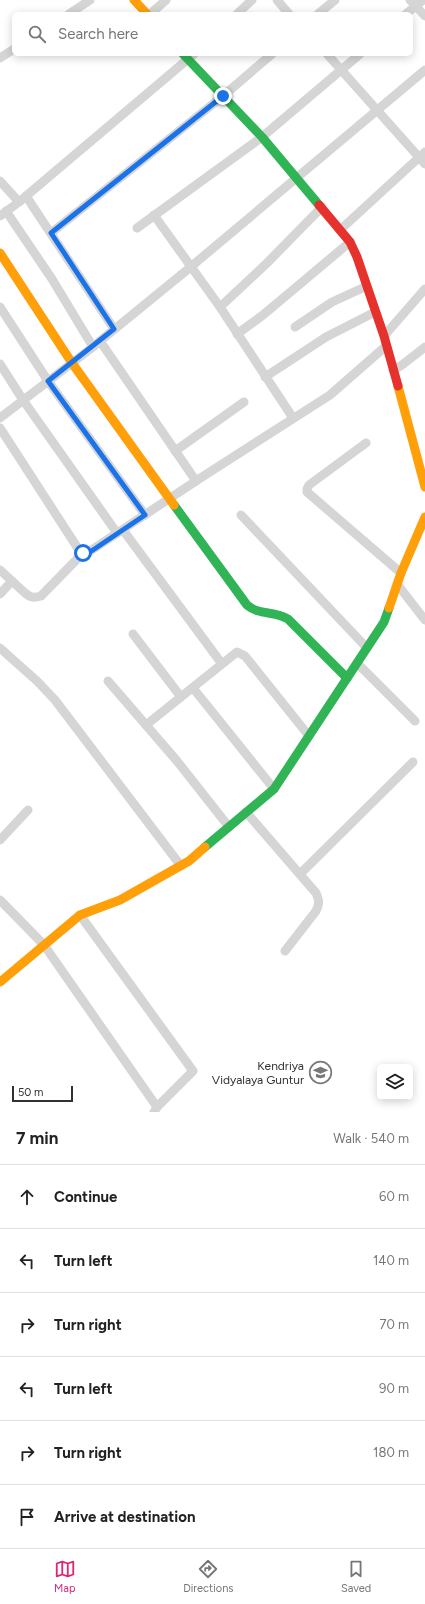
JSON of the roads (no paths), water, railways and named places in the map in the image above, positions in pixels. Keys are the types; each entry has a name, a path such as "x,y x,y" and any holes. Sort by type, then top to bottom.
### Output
{"street":[{"path":"72,12 90,0"},
{"path":"134,0 145,12"},
{"path":"152,12 166,0"},
{"path":"239,12 252,0"},
{"path":"277,0 287,12"},
{"path":"320,12 335,0"},
{"path":"408,12 416,2 425,16"},
{"path":"0,58 12,50"},
{"path":"196,481 3,213 22,199 188,56 262,137 350,242 357,257 384,336 392,370 422,466 425,487"},
{"path":"51,233 223,96 270,56"},
{"path":"329,56 423,158 340,230"},
{"path":"137,228 262,137 358,56"},
{"path":"0,418 96,344 191,267 425,70"},
{"path":"0,181 22,199 51,233 114,329"},
{"path":"220,307 266,264 322,207"},
{"path":"154,215 220,307 293,418"},
{"path":"237,334 263,315 350,242"},
{"path":"0,253 72,362 169,499 247,605 254,611 280,614 288,619 347,678"},
{"path":"295,327 332,302 367,286"},
{"path":"384,336 425,288"},
{"path":"0,308 48,381 145,515"},
{"path":"265,377 326,337 375,312"},
{"path":"0,570 25,594 36,598 41,596 83,553 87,554 196,481 330,395 386,346"},
{"path":"392,370 402,365 425,347"},
{"path":"0,364 23,400 120,532 222,664"},
{"path":"175,451 244,402"},
{"path":"0,428 77,547 83,553"},
{"path":"366,443 309,485 306,489 307,492 401,573"},
{"path":"241,515 367,648"},
{"path":"0,982 80,915 120,900 189,861 274,789 384,622 401,573 425,517"},
{"path":"0,594 12,581"},
{"path":"397,584 425,620"},
{"path":"133,634 181,697"},
{"path":"0,648 38,681 55,700 181,866"},
{"path":"146,725 237,652 246,656 310,736"},
{"path":"357,663 415,721"},
{"path":"108,681 177,761 229,826"},
{"path":"193,688 274,789"},
{"path":"300,874 413,762"},
{"path":"0,840 28,810"},
{"path":"246,812 316,893 319,899 319,905 285,952"},
{"path":"0,900 44,945 155,1110 193,1070 80,915"}],"place":[{"name":"Kendriya Vidyalaya Guntur","path":"320,1073"}]}
